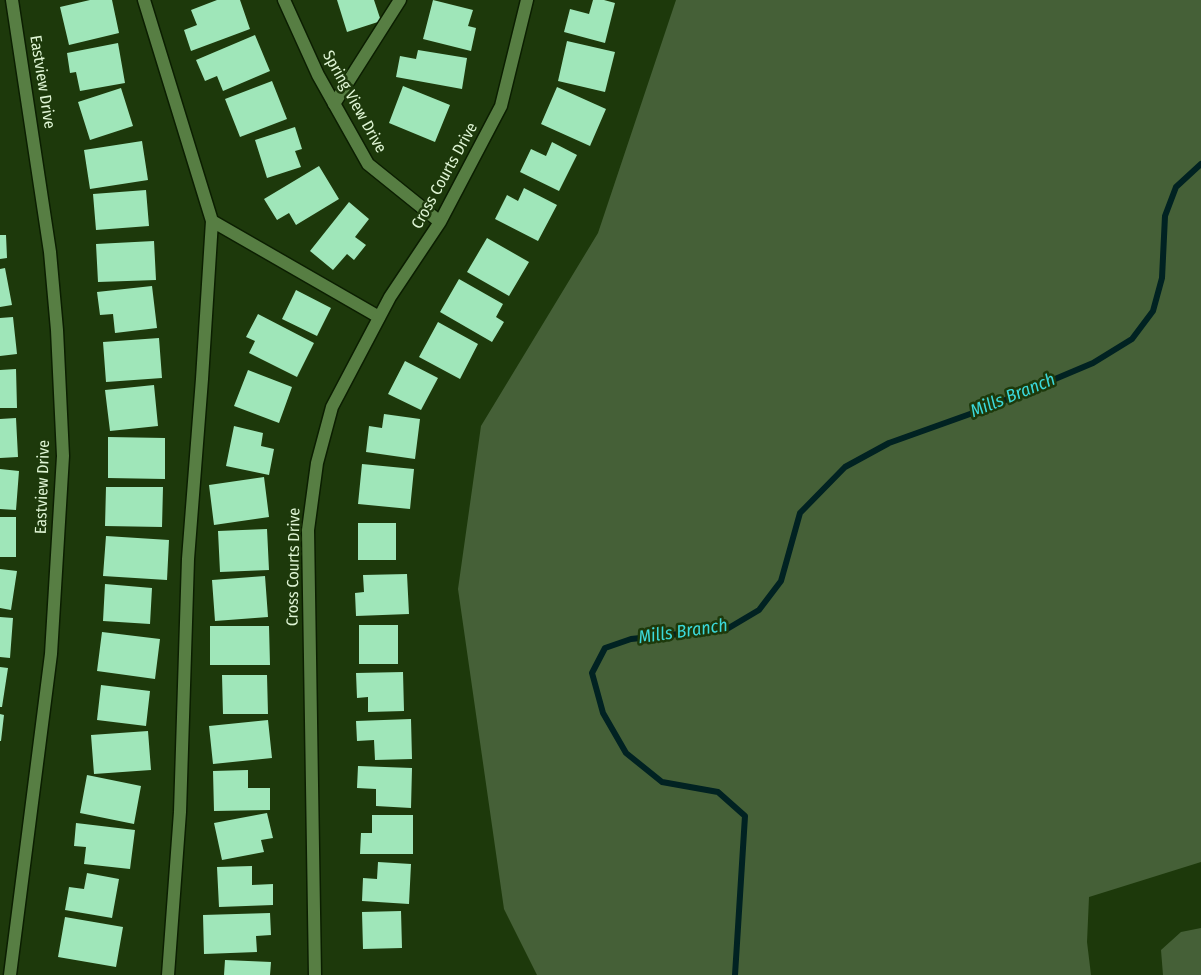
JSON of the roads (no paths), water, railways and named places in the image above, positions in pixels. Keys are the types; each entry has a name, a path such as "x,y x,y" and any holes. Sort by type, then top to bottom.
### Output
{"street":[{"name":"Eastview Drive","path":"10,975 50,654 63,456 57,330 50,252 12,0"},
{"path":"144,0 212,221 188,559 180,812 168,975"},
{"name":"Spring View Drive","path":"284,0 318,75 368,164 440,222"},
{"path":"334,104 400,0"},
{"name":"Cross Courts Drive","path":"315,975 308,530 316,463 332,407 390,297 440,222 501,106 527,0"},
{"path":"212,221 379,317"}],"waterway":[{"name":"Mills Branch","path":"735,975 745,816 718,792 662,782 626,753 603,713 592,673 605,648 631,639 727,629 759,610 781,581 800,513 845,467 889,443 984,409 1093,363 1132,339 1153,311 1162,278 1165,216 1176,187 1201,164"}]}
